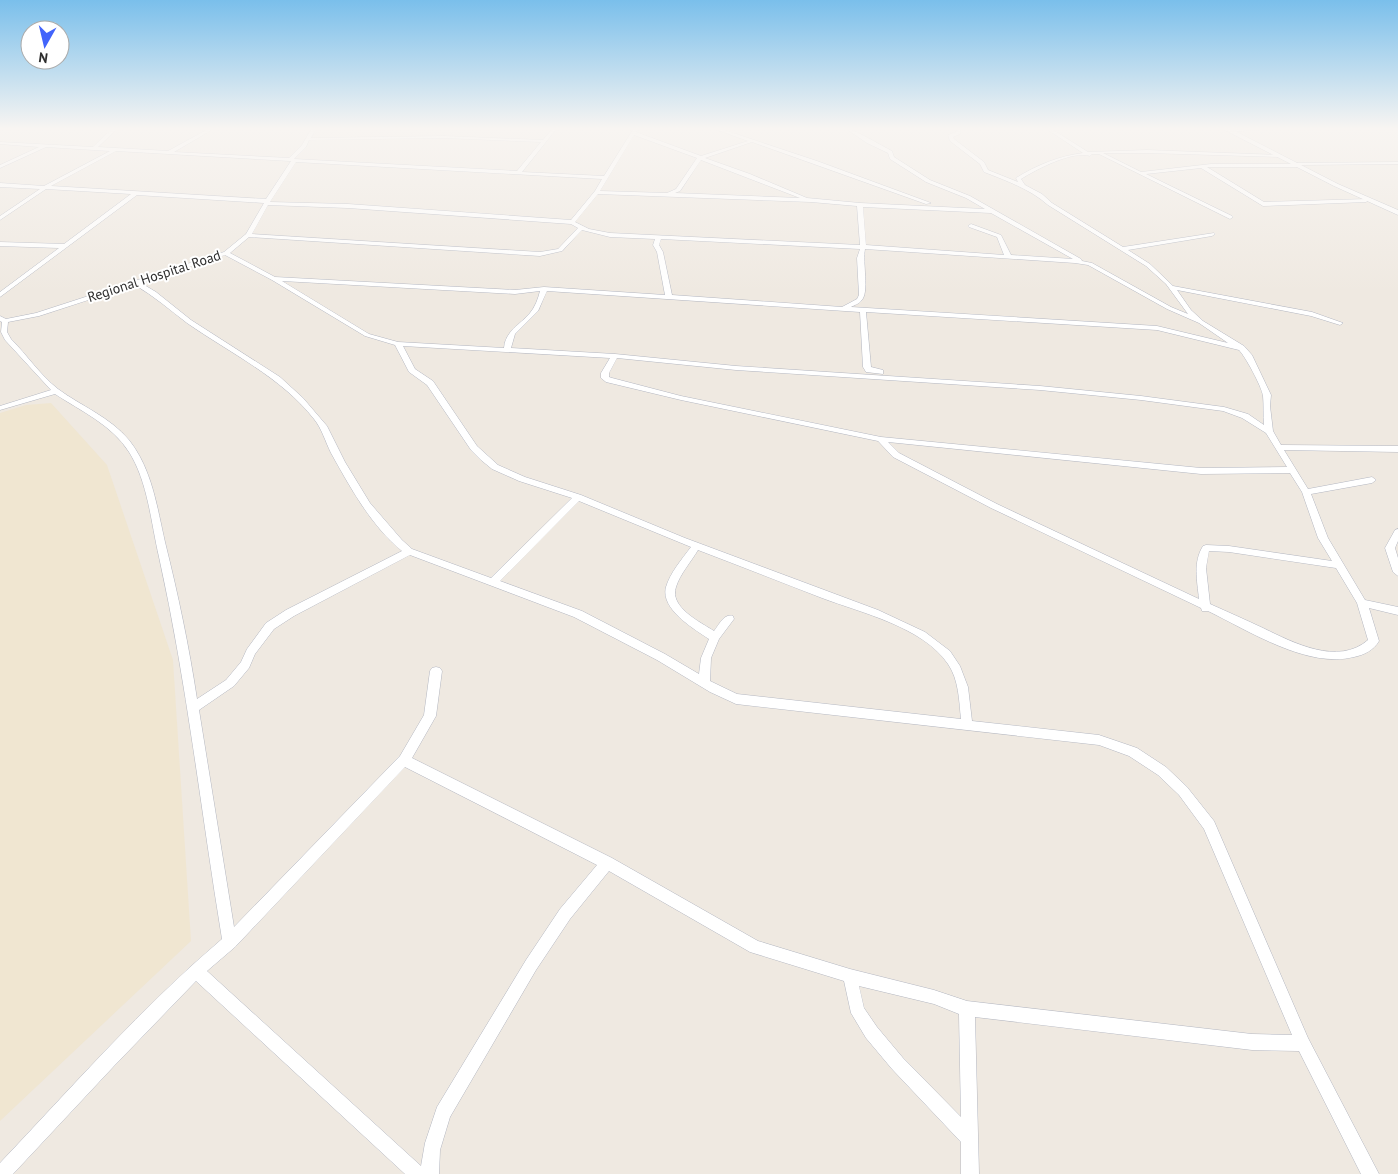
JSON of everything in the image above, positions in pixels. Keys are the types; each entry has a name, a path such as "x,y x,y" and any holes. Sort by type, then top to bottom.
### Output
{"street":[{"path":"0,218 52,183"},
{"name":"Regional Hospital Road","path":"3,320 36,315 226,253 248,235 278,183"},
{"path":"572,222 597,192 602,183"},
{"path":"668,194 678,190 683,183"},
{"path":"769,183 811,200"},
{"path":"872,183 941,207"},
{"path":"932,183 968,197 1161,304 1202,322"},
{"path":"881,439 896,454 986,502 1206,608 1295,648 1308,652 1336,655 1361,652 1367,649 1374,641 1362,603 1323,538 1306,492 1269,431 1266,406 1267,395 1253,362 1241,348 1189,311 1171,287 1148,265 1050,204 1040,194 1016,183"},
{"path":"1161,183 1230,217"},
{"path":"1229,183 1263,204 1366,200"},
{"path":"1332,183 1398,214"},
{"path":"0,185 348,206 572,222 610,236 863,247 1084,262"},
{"path":"597,192 811,200 994,211"},
{"path":"0,295 136,193"},
{"path":"844,308 859,300 862,295 860,258 863,247 860,204"},
{"path":"971,226 999,236 1008,256"},
{"path":"248,235 540,254 560,250 582,227"},
{"path":"1122,248 1212,234"},
{"path":"658,239 656,245 660,252 669,297"},
{"path":"0,244 65,246"},
{"path":"226,253 274,279 367,335 398,344 615,356 736,368 1040,388 1180,402 1231,411 1244,416 1269,431"},
{"path":"274,279 515,292 544,289 1144,327 1241,348"},
{"path":"136,282 154,292 189,321 277,379 297,396 322,424 352,482 387,533 409,551 578,614 736,699 1099,740 1133,752 1162,771 1183,791 1209,825 1303,1043 1370,1174"},
{"path":"1171,287 1312,314 1340,323"},
{"path":"507,350 507,340 514,329 531,316 539,306 544,289"},
{"path":"863,310 867,367 869,370 892,374 900,378"},
{"path":"3,320 4,332 8,340 56,391 100,417 121,436 133,451 145,481 167,567 194,706 215,864 230,942"},
{"path":"398,344 412,370 430,383 480,456 534,484 578,497 696,546 887,618 935,644 948,656 958,672 963,685 967,725"},
{"path":"615,356 605,373 605,378 609,380 681,398 881,439 1201,471 1293,470"},
{"path":"0,408 56,391"},
{"path":"1278,447 1398,449"},
{"path":"1306,492 1372,480"},
{"path":"492,582 578,497"},
{"path":"1398,532 1390,548 1398,572"},
{"path":"696,546 670,588 671,598 674,605 688,619 715,637"},
{"path":"1206,608 1201,561 1202,553 1206,548 1229,549 1338,565"},
{"path":"194,706 230,683 270,626 290,613 409,551"},
{"path":"1362,603 1398,610"},
{"path":"704,683 706,658 715,637 729,619"},
{"path":"1,1174 108,1060 196,970 230,942 404,760 430,716 436,671"},
{"path":"404,760 607,864 755,947 850,976 934,997 967,1009 1252,1042 1303,1043"},
{"path":"430,1174 431,1153 443,1113 531,964 565,914 607,864"},
{"path":"196,970 418,1174"},
{"path":"850,976 860,1016 882,1046 944,1109 969,1138"},
{"path":"967,1009 970,1174"}],"shaded area":[{"path":"51,403 107,465 173,660 191,941 0,1121 0,413 26,405"}]}
